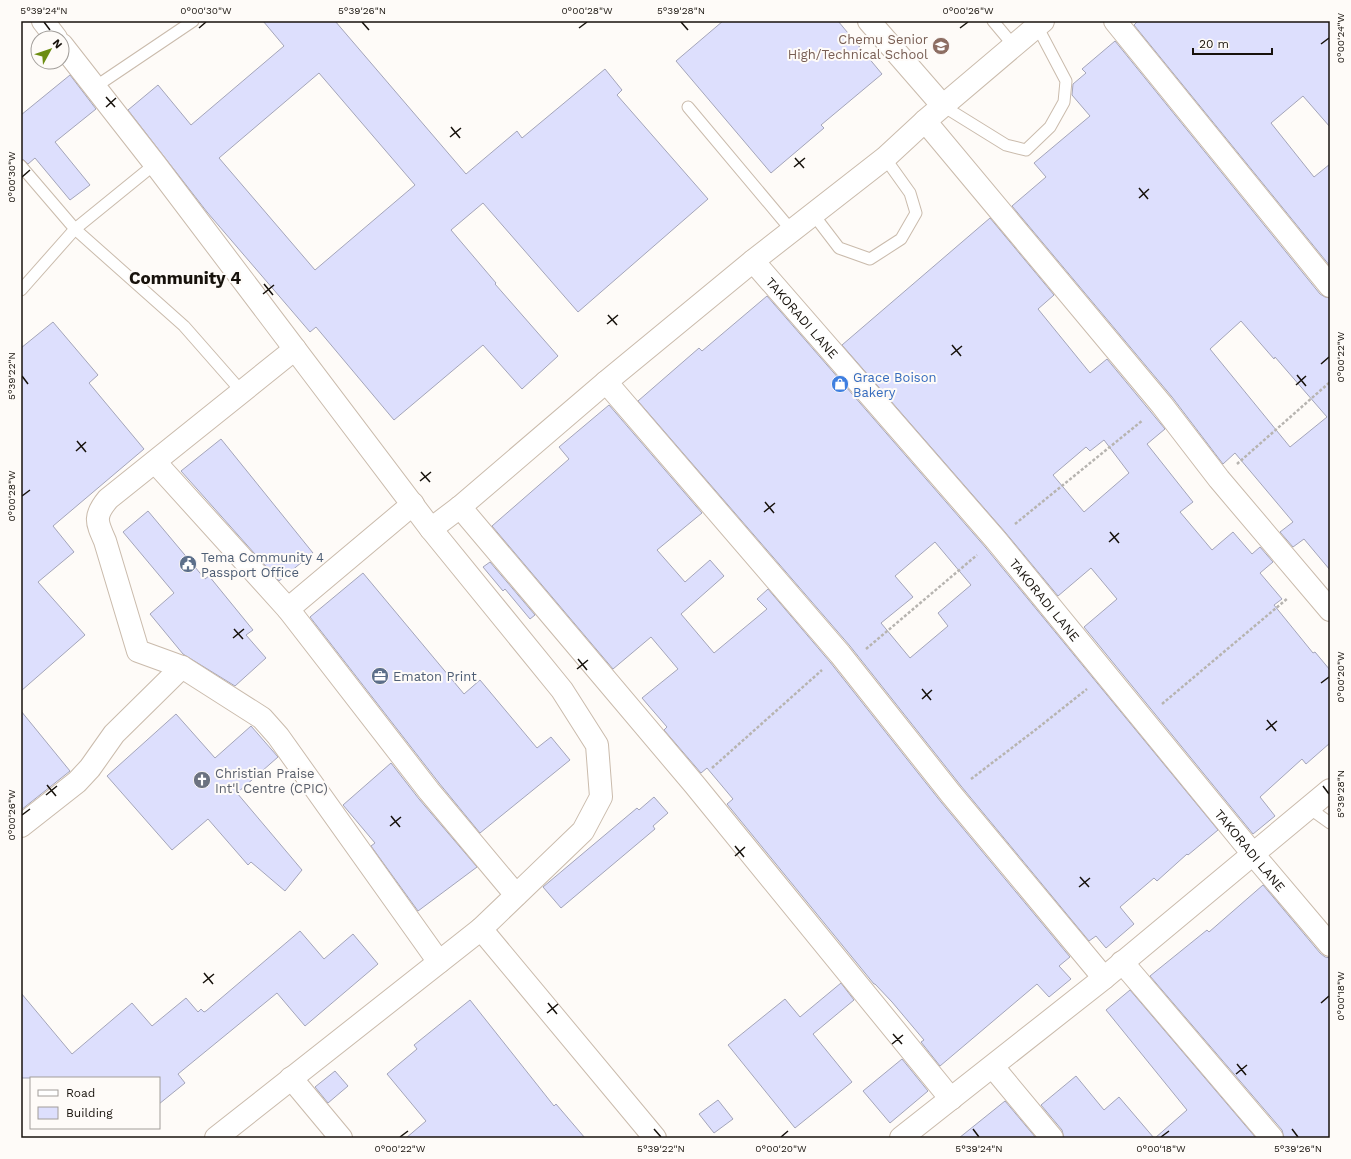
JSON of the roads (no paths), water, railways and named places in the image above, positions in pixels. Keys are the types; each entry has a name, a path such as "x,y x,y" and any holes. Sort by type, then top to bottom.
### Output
{"street":[{"path":"43,21 50,30"},
{"path":"869,21 943,106"},
{"path":"1115,21 1330,286"},
{"path":"431,529 460,507 606,382 753,261 885,158 925,121 1040,23"},
{"path":"70,55 155,164 431,529 562,690 597,745 600,797 583,831 481,929 216,1138"},
{"path":"925,121 1162,404 1220,479 1330,610"},
{"name":"TAKORADI LANE","path":"753,261 996,540 1253,854 1330,945"},
{"path":"295,349 108,499 99,511 98,526 105,541 138,651 182,667 262,718 278,736 440,962"},
{"path":"606,382 840,654 951,794 1104,978"},
{"path":"155,462 288,609 429,791 516,895"},
{"path":"288,609 413,504"},
{"path":"460,507 694,784 951,1099"},
{"path":"21,826 77,782 90,768 114,734 182,667"},
{"path":"901,1138 1104,978 1330,790"},
{"path":"481,929 656,1138"},
{"path":"1122,962 1272,1138"},
{"path":"993,1067 1052,1138"},
{"path":"291,1078 341,1138"}],"lane":[{"path":"95,87 193,21"},
{"path":"993,21 1014,46"},
{"path":"943,106 1006,145 1026,150 1050,127 1064,102 1065,95 1066,81 1040,23"},
{"path":"688,107 792,231"},
{"path":"813,214 840,248 870,259 901,239 916,213 910,193 885,158"},
{"path":"21,290 76,229 155,164"},
{"path":"21,166 76,229 184,326 242,392"},
{"path":"1309,808 1330,823"}],"place":[{"name":"Chemu Senior High/Technical School","path":"941,46"},
{"name":"Grace Boison Bakery","path":"840,384"},
{"name":"Tema Community 4 Passport Office","path":"188,564"},
{"name":"Ematon Print","path":"380,676"},
{"name":"Christian Praise Int'l Centre (CPIC)","path":"202,780"}],"district":[{"name":"Community 4","path":"185,278"}]}
